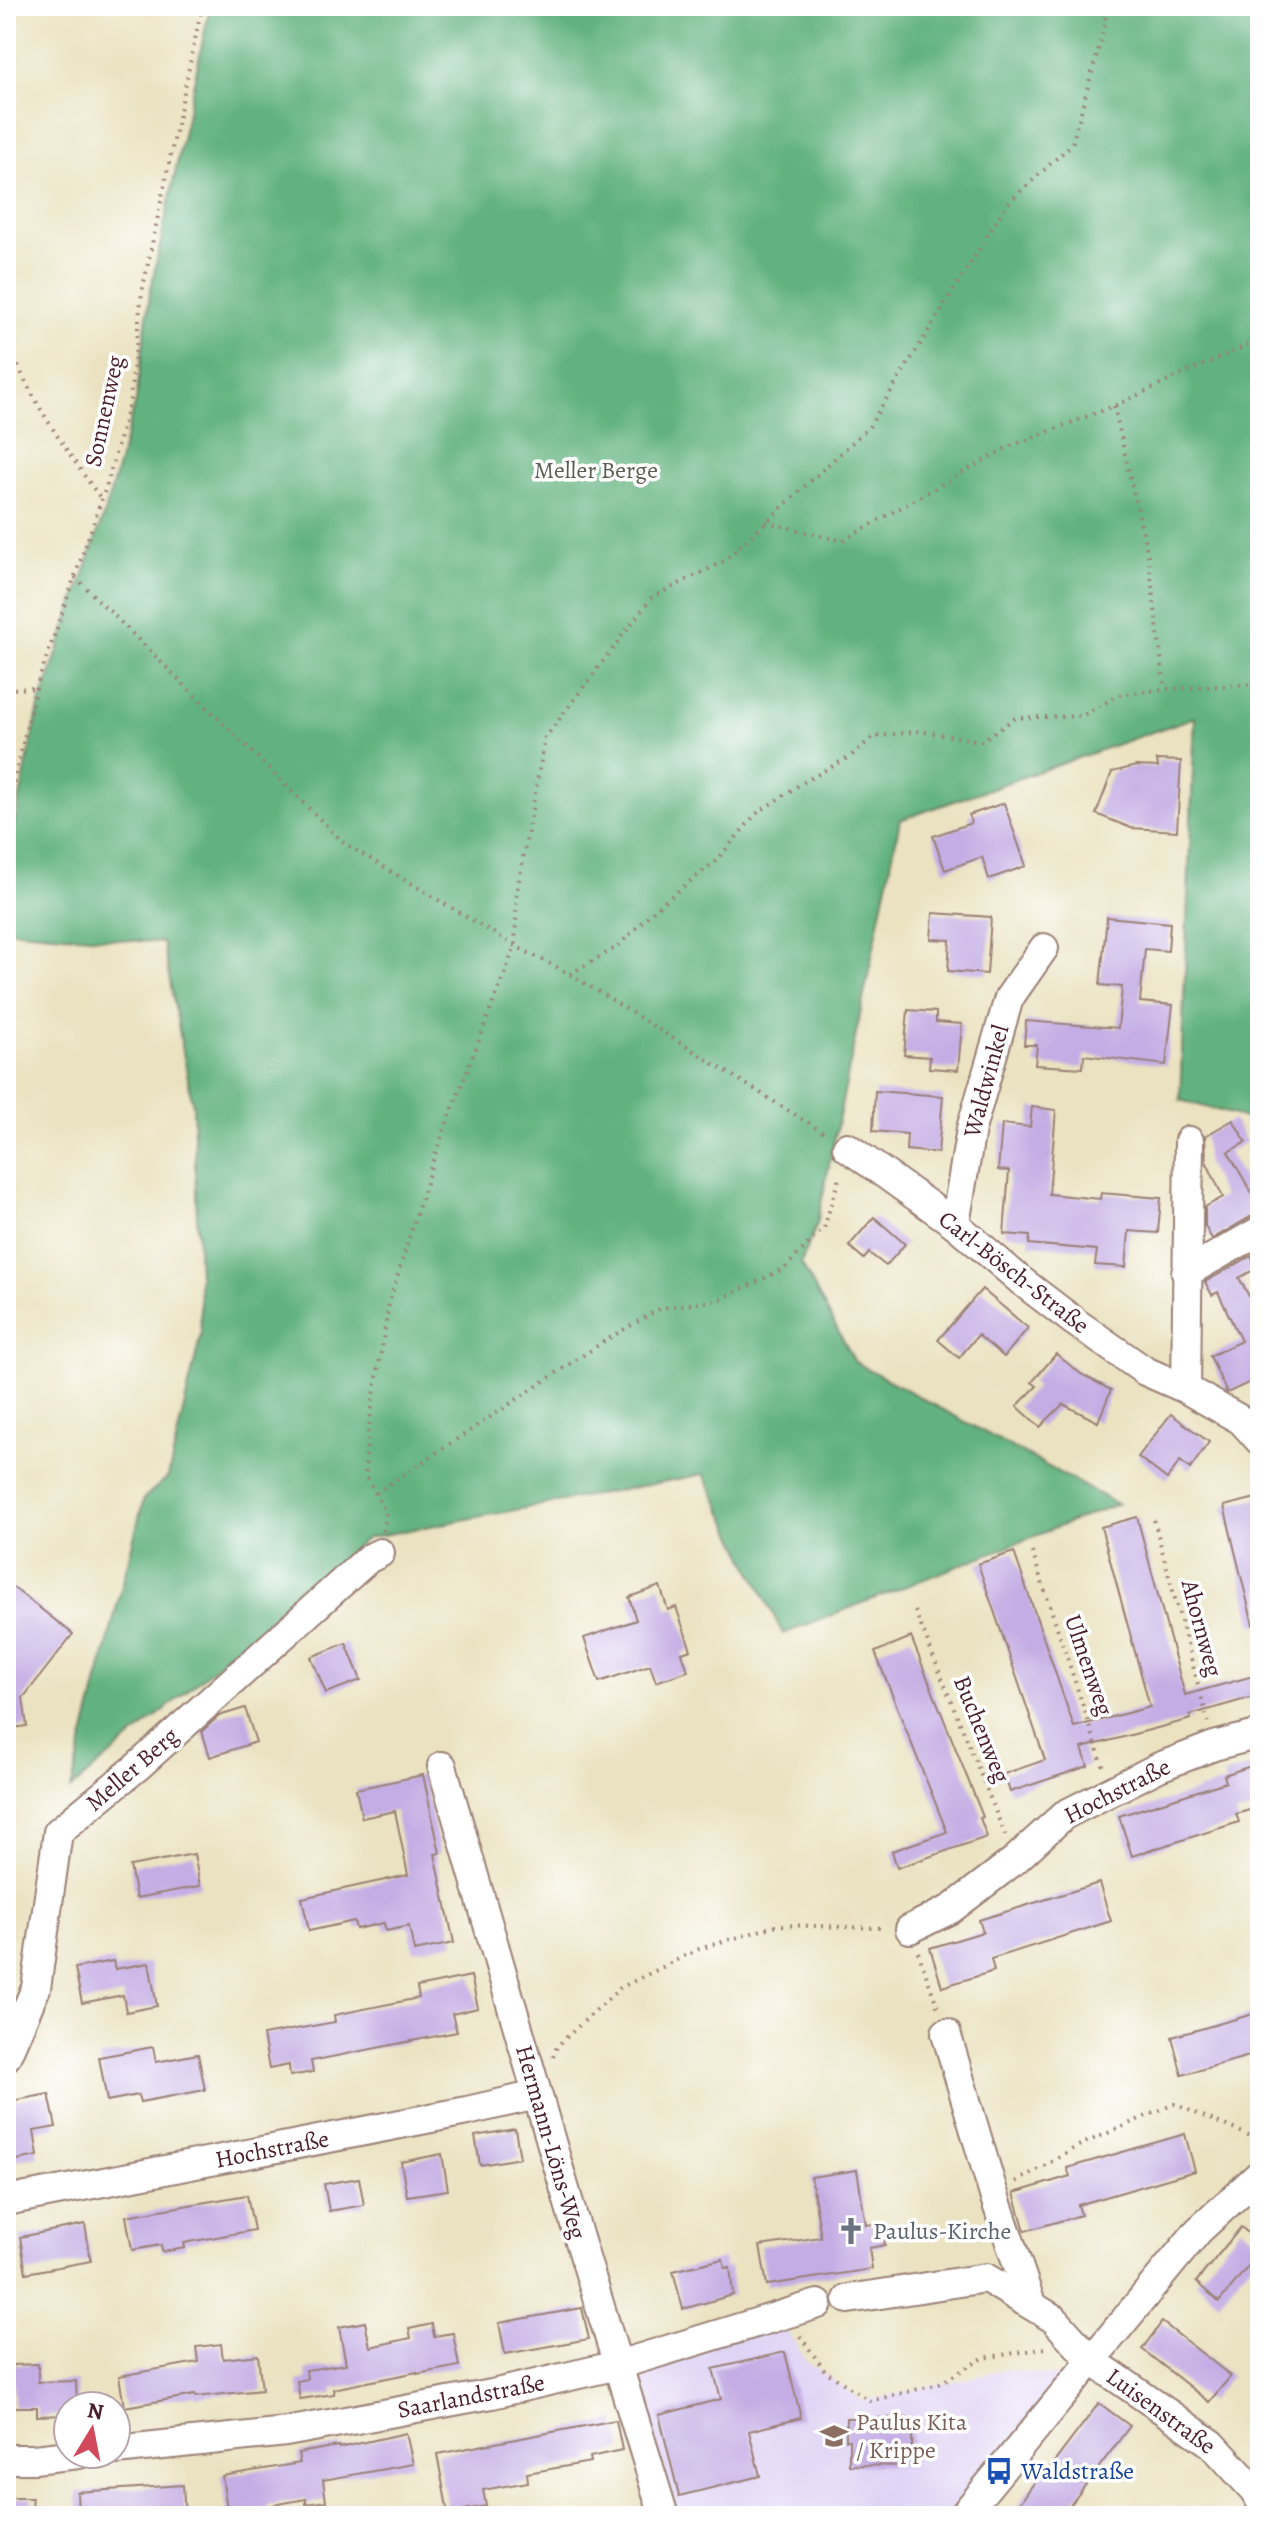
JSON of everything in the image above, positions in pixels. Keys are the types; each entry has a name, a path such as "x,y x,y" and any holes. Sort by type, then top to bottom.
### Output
{"street":[{"name":"Waldwinkel","path":"955,1224 971,1129 1009,998 1044,948"},
{"path":"1186,1389 1189,1141"},
{"name":"Carl-Bösch-Straße","path":"847,1147 955,1224 1020,1280 1145,1371 1251,1414 1260,1441"},
{"path":"1186,1273 1260,1231"},
{"name":"Meller Berg","path":"6,2057 36,1988 58,1832 137,1767 368,1559 380,1553"},
{"name":"Hochstraße","path":"910,1929 951,1909 1015,1860 1064,1815 1159,1767 1214,1746 1260,1734"},
{"name":"Hermann-Löns-Weg","path":"442,1766 664,2516"},
{"path":"946,2033 994,2195 1031,2304"},
{"name":"Hochstraße","path":"6,2201 537,2095"},
{"path":"963,2516 1198,2231 1260,2174"},
{"name":"Luisenstraße","path":"848,2299 986,2278 1054,2319 1091,2360 1212,2444 1260,2500"},
{"name":"Saarlandstraße","path":"132,2448 286,2432 492,2394 618,2365 818,2304"},
{"path":"6,2459 52,2457"}],"path":[{"name":"Sonnenweg","path":"6,814 36,688 101,500 130,399 142,292 202,6"},
{"path":"380,1553 386,1512 365,1476 367,1438 389,1303 434,1157 515,946 517,891 545,738 651,598 724,561 869,427 1007,204 1072,144 1105,25 1106,6"},
{"path":"6,336 48,424 101,500"},
{"path":"766,522 842,541 1006,448 1114,406 1260,339"},
{"path":"1114,406 1149,560 1165,689"},
{"path":"75,577 344,843 515,946 570,974 847,1147 824,1228 785,1268 719,1300 661,1308 606,1340 376,1493"},
{"path":"570,974 617,947 655,909 717,860 756,814 802,783 851,756 873,737 919,731 981,741 1015,718 1082,716 1119,695 1165,689 1260,684"},
{"path":"6,689 36,688"},
{"name":"Ahornweg","path":"1154,1520 1214,1746"},
{"name":"Ulmenweg","path":"1032,1552 1111,1790"},
{"name":"Buchenweg","path":"915,1611 1015,1860"},
{"path":"552,2058 557,2046 620,1988 699,1949 778,1925 910,1929 946,2033"},
{"path":"994,2195 1078,2146 1174,2104 1260,2140"},
{"path":"785,2314 825,2371 870,2401 939,2384 983,2358 1048,2348"}],"shaded area":[{"name":"Paulus Kita / Krippe","path":"777,2315 807,2362 863,2401 1006,2370 1075,2379 963,2516 664,2516 618,2365"}],"green space":[{"name":"Meller Berge","path":"210,6 1260,6 1260,1122 1180,1100 1195,717 900,820 817,1224 801,1263 855,1362 1117,1504 783,1634 704,1474 367,1538 71,1789 144,1498 168,1477 201,1334 193,1106 163,943 6,930 6,863 39,707 107,505 136,401 150,293"}],"building":[{"path":"1157,760 1181,761 1177,831 1131,828 1096,814 1112,772 1136,766 1158,767"},
{"path":"1004,803 1026,866 989,879 982,857 945,870 933,836 971,823 969,815"},
{"path":"933,913 991,917 987,974 948,971 950,940 931,939"},
{"path":"1107,917 1170,923 1168,951 1145,949 1140,1002 1173,1005 1166,1065 1084,1055 1083,1068 1035,1065 1037,1045 1024,1045 1026,1021 1118,1028 1122,987 1100,985"},
{"path":"908,1010 936,1012 936,1022 962,1024 958,1070 929,1068 930,1057 904,1055"},
{"path":"875,1091 943,1096 938,1153 906,1150 907,1134 873,1131"},
{"path":"1032,1107 1056,1110 1049,1194 1100,1199 1101,1193 1161,1198 1158,1233 1129,1231 1126,1267 1095,1265 1097,1250 1029,1244 1030,1236 1004,1234 1009,1171 998,1170 1002,1124 1030,1127"},
{"path":"1233,1120 1246,1142 1228,1152 1260,1207 1260,1214 1212,1239 1205,1226 1205,1207 1223,1197 1206,1161 1205,1136"},
{"path":"874,1217 905,1244 886,1266 869,1253 864,1259 849,1246"},
{"path":"1251,1256 1257,1268 1239,1278 1260,1316 1260,1381 1259,1378 1227,1393 1210,1356 1241,1341 1218,1292 1212,1295 1205,1282"},
{"path":"982,1289 1028,1328 1004,1357 978,1335 959,1358 938,1340"},
{"path":"1056,1354 1081,1374 1111,1390 1098,1422 1063,1404 1040,1427 1017,1406 1037,1386 1032,1382"},
{"path":"1171,1414 1209,1442 1190,1469 1180,1461 1167,1479 1138,1457"},
{"path":"1260,1497 1260,1624 1253,1625 1224,1506"},
{"path":"1137,1517 1185,1695 1260,1674 1260,1695 1190,1715 1191,1719 1082,1748 1088,1766 1010,1792 1004,1774 1045,1760 978,1564 1014,1552 1074,1727 1150,1707 1101,1527"},
{"path":"6,1582 73,1634 23,1698 27,1726 6,1729"},
{"path":"660,1586 668,1610 676,1607 691,1650 682,1653 688,1671 656,1682 650,1665 599,1682 584,1638 636,1620 629,1597"},
{"path":"911,1637 983,1817 980,1818 987,1837 897,1868 892,1851 947,1832 875,1652"},
{"path":"346,1643 361,1680 326,1693 311,1657"},
{"path":"245,1708 256,1742 210,1757 202,1731 219,1716"},
{"path":"1260,1763 1260,1807 1236,1814 1239,1822 1132,1856 1119,1816 1226,1782 1224,1775"},
{"path":"423,1775 440,1853 435,1854 454,1943 414,1951 409,1926 386,1931 384,1923 356,1929 354,1921 309,1931 302,1898 408,1875 395,1811 362,1818 356,1789"},
{"path":"194,1854 200,1886 136,1898 130,1866"},
{"path":"1099,1883 1111,1921 991,1959 994,1971 942,1987 930,1948 983,1932 979,1920"},
{"path":"113,1961 115,1969 149,1963 157,2006 126,2012 123,1995 82,2003 75,1968"},
{"path":"471,1976 478,2008 452,2014 457,2032 311,2061 313,2072 290,2076 289,2065 269,2069 263,2035 335,2022 334,2015 419,1998 417,1987"},
{"path":"1260,2012 1260,2053 1182,2075 1172,2037"},
{"path":"153,2047 156,2062 198,2054 205,2090 140,2102 138,2095 107,2101 99,2057"},
{"path":"49,2094 56,2127 34,2131 38,2156 11,2161 6,2134 6,2102"},
{"path":"515,2129 520,2158 480,2165 475,2136"},
{"path":"1185,2134 1195,2171 1078,2205 1081,2215 1025,2231 1014,2193 1070,2176 1067,2168"},
{"path":"442,2154 448,2190 407,2196 401,2162"},
{"name":"Paulus-Kirche","path":"857,2170 866,2225 882,2223 885,2245 869,2248 872,2269 767,2285 760,2246 821,2237 811,2177"},
{"path":"359,2178 364,2205 329,2211 324,2184"},
{"path":"247,2195 254,2230 184,2243 185,2248 162,2252 161,2245 132,2250 126,2216"},
{"path":"85,2224 91,2261 26,2273 20,2237"},
{"path":"1241,2227 1260,2243 1260,2252 1219,2302 1196,2282"},
{"path":"723,2259 725,2268 730,2267 733,2295 683,2309 673,2271"},
{"path":"582,2308 589,2339 505,2354 499,2323"},
{"path":"365,2322 370,2347 411,2338 409,2329 432,2324 434,2336 453,2333 459,2366 333,2389 334,2394 300,2399 297,2381 307,2379 306,2370 346,2364 339,2327"},
{"path":"1162,2322 1231,2376 1209,2402 1142,2349"},
{"path":"221,2344 223,2359 258,2355 262,2390 195,2395 132,2406 132,2390 121,2390 119,2376 198,2362 196,2347"},
{"path":"785,2352 801,2418 749,2431 760,2476 679,2496 659,2415 721,2399 713,2369"},
{"path":"38,2364 38,2382 76,2381 76,2390 52,2390 52,2416 37,2416 37,2407 14,2407 12,2365"},
{"path":"1099,2403 1130,2426 1062,2516 1011,2516 1043,2470 1046,2473"},
{"path":"846,2418 912,2418 912,2466 849,2465"},
{"path":"616,2420 622,2450 590,2457 591,2462 527,2473 528,2482 483,2490 486,2506 448,2513 437,2454"},
{"path":"406,2433 413,2464 323,2480 326,2501 306,2504 306,2499 267,2506 269,2516 228,2516 222,2476 300,2463 298,2453 339,2448"},
{"path":"183,2485 185,2516 78,2516 77,2492"},
{"path":"6,2498 32,2498 33,2516 6,2516"}],"place":[{"name":"Paulus-Kirche","path":"851,2231"},
{"name":"Paulus Kita / Krippe","path":"834,2436"},
{"name":"Waldstraße","path":"999,2471"}]}
